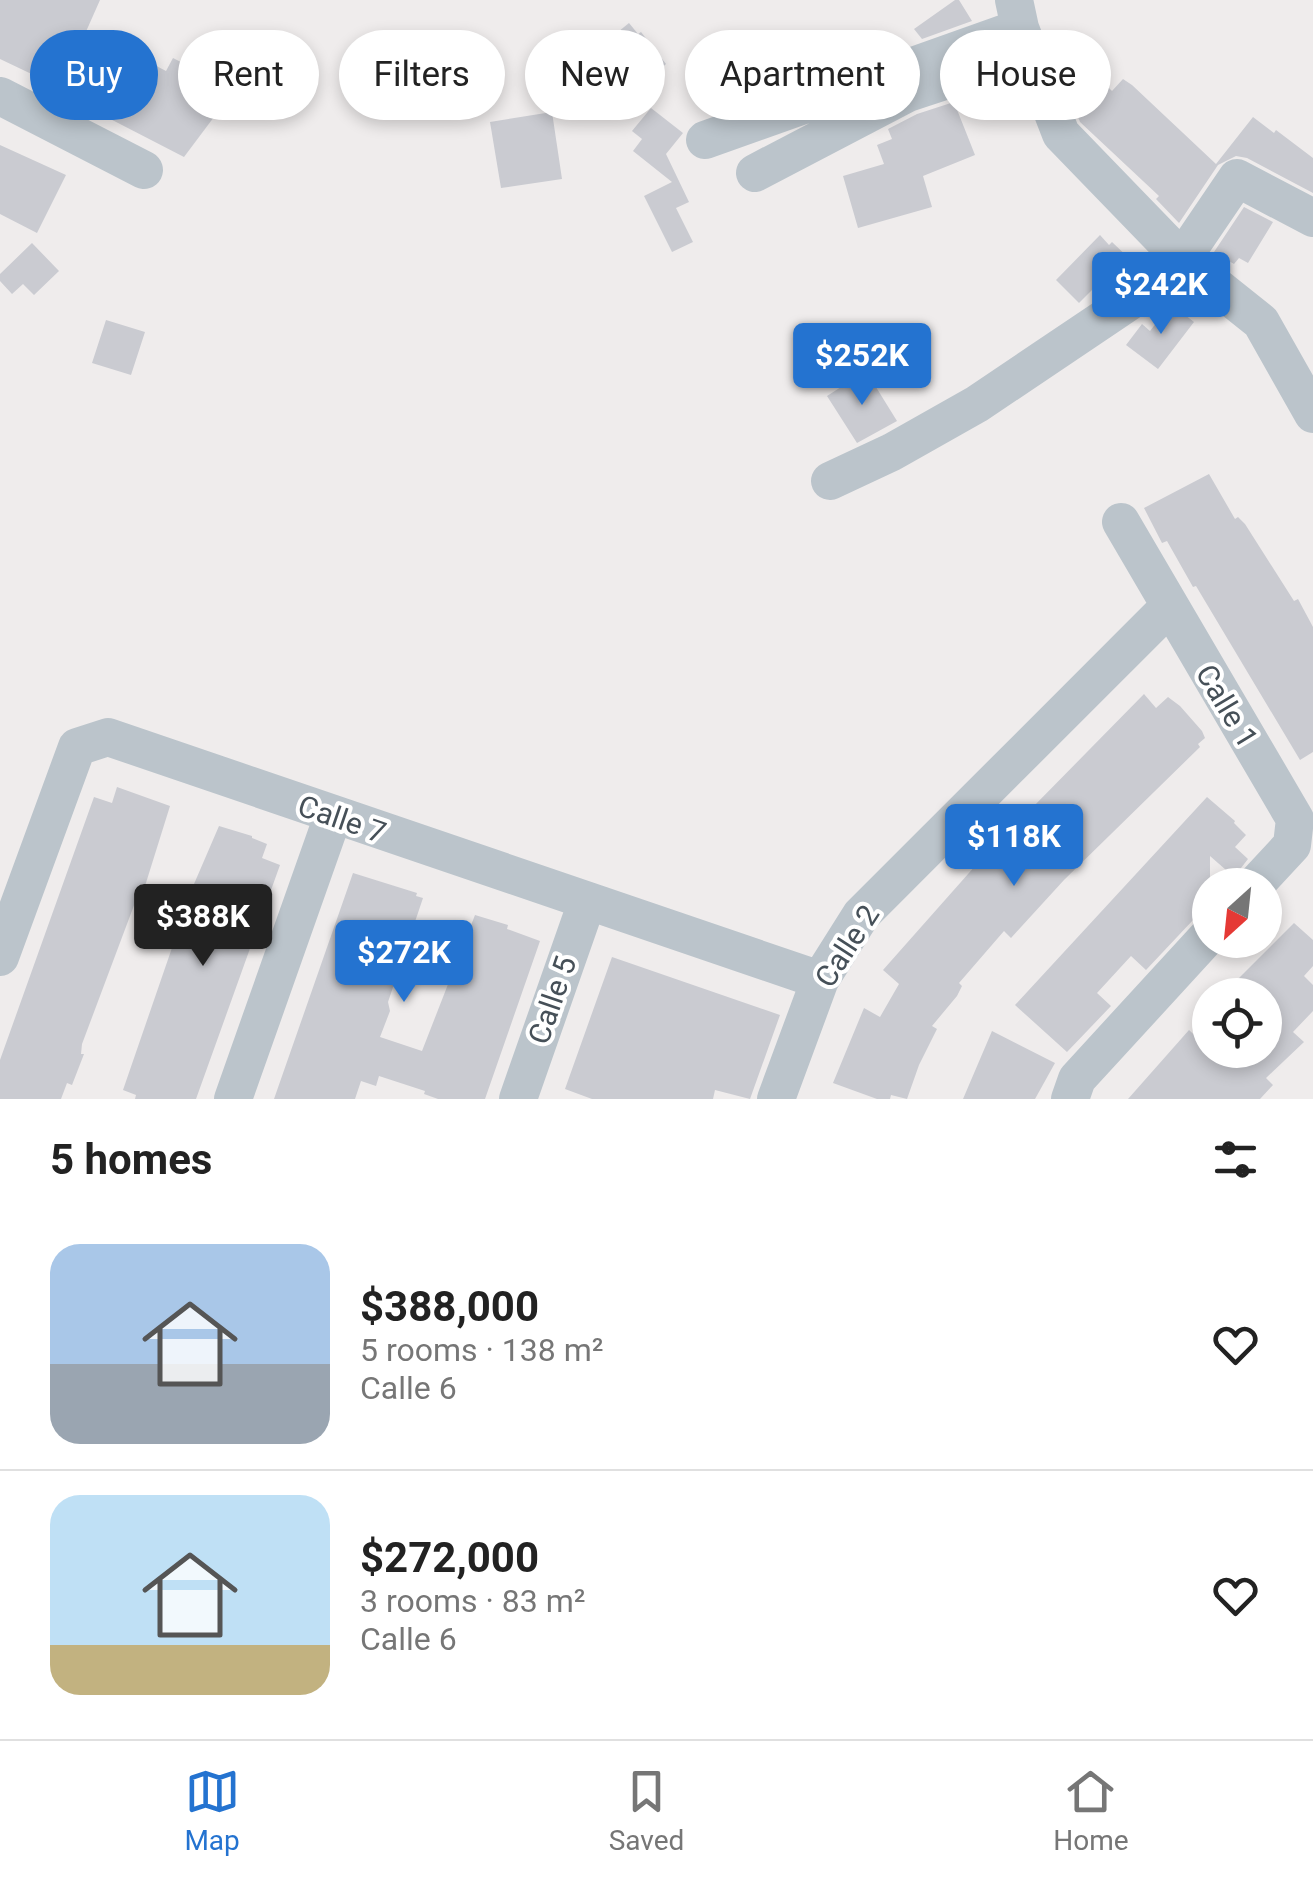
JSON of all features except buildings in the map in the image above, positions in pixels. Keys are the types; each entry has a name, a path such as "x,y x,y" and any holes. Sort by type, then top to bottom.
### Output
{"street":[{"path":"705,140 1021,27"},
{"path":"755,173 908,94 1021,27"},
{"path":"1021,27 1061,134 1182,258 1262,322 1313,414"},
{"path":"0,96 144,170"},
{"path":"830,481 892,452 977,404 1145,291 1182,258 1236,178 1313,218"},
{"name":"Calle 1","path":"1121,522 1294,819 1292,845 1271,868"},
{"name":"Calle 2","path":"776,1099 820,980 860,915 1169,607"},
{"name":"Calle 7","path":"0,957 78,747 108,737 820,980"},
{"path":"233,1099 334,816"},
{"name":"Calle 5","path":"518,1099 587,902"},
{"path":"1070,1099 1077,1079 1192,954"}]}
